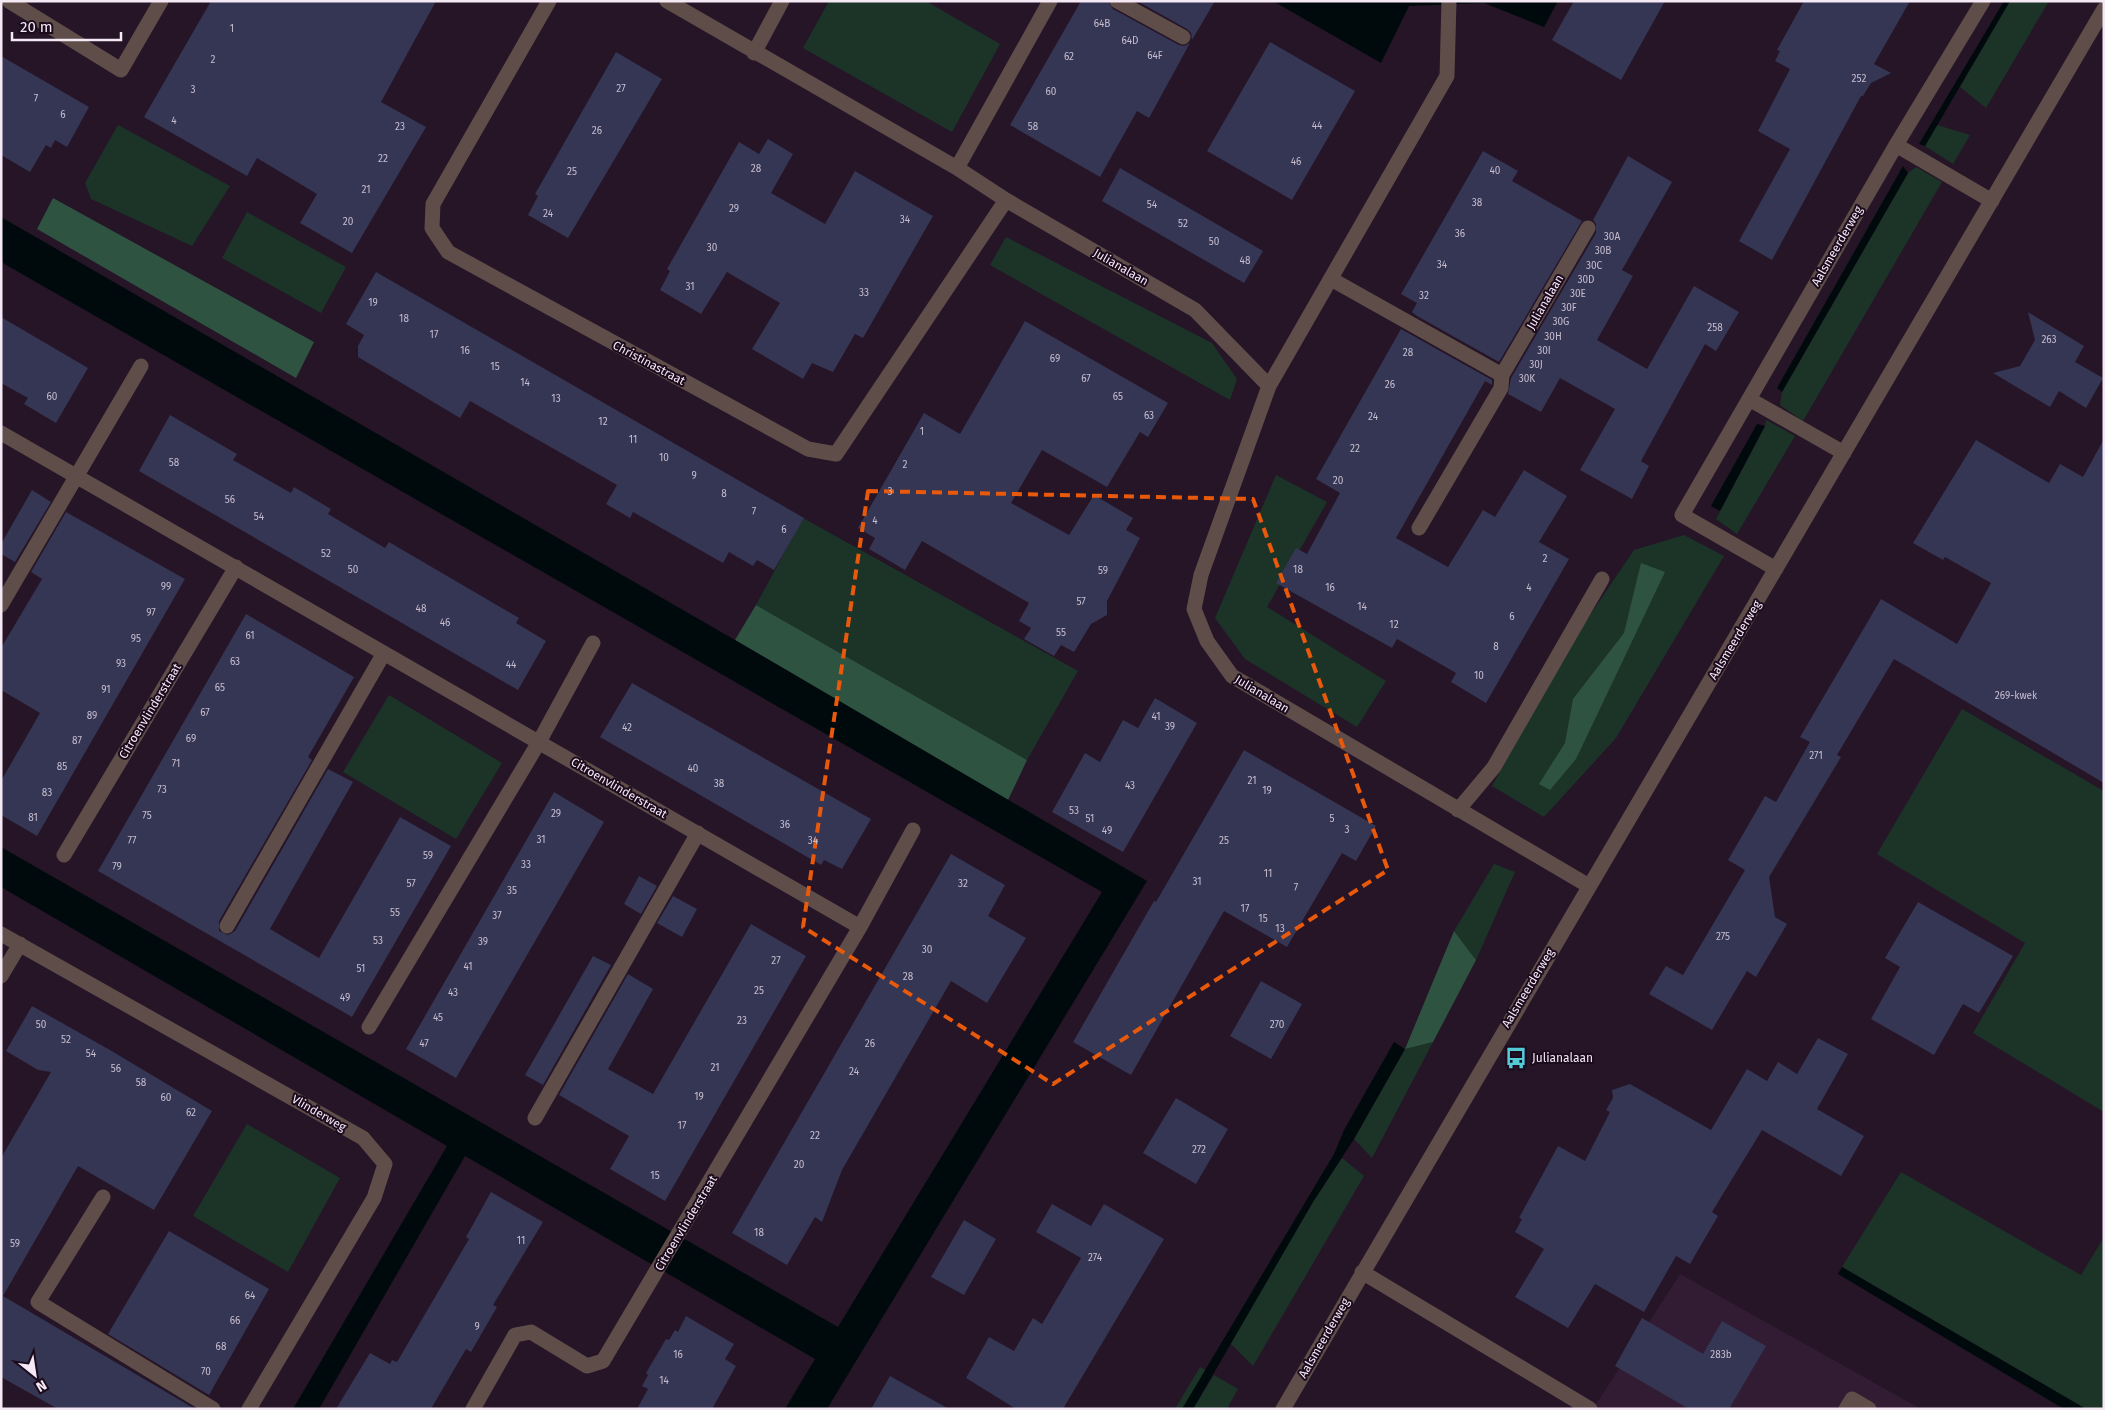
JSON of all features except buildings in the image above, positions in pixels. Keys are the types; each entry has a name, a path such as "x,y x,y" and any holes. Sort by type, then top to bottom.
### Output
{"street":[{"path":"9,1 121,70 161,1"},
{"name":"Christinastraat","path":"549,1 433,204 432,228 448,252 808,450 836,454 1006,200"},
{"name":"Julianalaan","path":"667,1 754,53 957,168 1006,200 1195,310 1269,386"},
{"path":"754,53 782,1"},
{"path":"957,168 1050,1"},
{"path":"1117,1 1183,37"},
{"name":"Julianalaan","path":"1449,1 1447,76 1269,386 1201,575 1194,609 1208,641 1232,676 1589,886"},
{"name":"Aalsmeerderweg","path":"1776,570 1682,516 1896,145 1983,1"},
{"name":"Aalsmeerderweg","path":"1283,1409 2104,9"},
{"path":"1896,145 1992,201"},
{"name":"Julianalaan","path":"1419,528 1501,388 1502,376 1588,228"},
{"path":"1331,279 1502,376"},
{"path":"1,605 141,366"},
{"path":"1749,399 1844,454"},
{"name":"Citroenvlinderstraat","path":"1,433 860,926"},
{"name":"Citroenvlinderstraat","path":"64,855 236,567"},
{"path":"1458,810 1494,767 1602,579"},
{"path":"369,1026 540,742 594,643"},
{"path":"227,926 384,653"},
{"name":"Citroenvlinderstraat","path":"473,1409 516,1335 531,1332 587,1366 602,1361 688,1220 860,926 913,830"},
{"path":"535,1118 698,833"},
{"name":"Vlinderweg","path":"1,934 363,1138 385,1164 374,1198 249,1409"},
{"path":"1,976 20,944"},
{"path":"103,1197 38,1302 213,1409"},
{"path":"1362,1272 1590,1409"},
{"path":"1846,1409 1852,1399 1869,1409"}],"highlighted area":[{"path":"868,491 1253,499 1388,870 1053,1084 803,927"}],"shaded area":[{"path":"1273,1 1558,1 1544,27 1484,3 1409,6 1381,63"},
{"path":"2004,1 2010,1 1925,146 1919,144"},
{"path":"1903,166 1908,173 1782,392 1777,388"},
{"path":"1,217 735,640 1147,881 827,1409 785,1409 815,1359 465,1156 319,1409 293,1409 447,1146 1,887 1,847 838,1327 1102,892 1,262"},
{"path":"1757,424 1765,426 1720,511 1711,506"},
{"path":"1394,1042 1405,1049 1354,1139 1313,1202 1193,1409 1182,1409 1334,1154 1344,1130"},
{"path":"1842,1267 2086,1409 2064,1409 1838,1274"},
{"path":"1680,1274 1921,1409 1593,1409"}],"green space":[{"path":"829,1 926,1 1000,44 952,132 803,48"},
{"path":"2010,1 2049,1 1986,108 1960,87"},
{"path":"118,125 230,186 192,246 91,199 85,183"},
{"path":"1937,125 1970,135 1953,164 1925,146"},
{"path":"1916,167 1942,182 1803,421 1780,405 1782,392 1908,173"},
{"path":"53,198 314,342 296,378 37,229"},
{"path":"247,212 346,267 321,313 222,258"},
{"path":"1006,237 1212,343 1237,379 1230,400 990,265"},
{"path":"1766,420 1795,436 1737,534 1716,519 1765,426"},
{"path":"1276,475 1327,502 1267,607 1386,681 1357,727 1245,659 1215,618"},
{"path":"803,518 1078,671 1027,760 756,605"},
{"path":"1684,535 1724,556 1616,738 1544,817 1492,786 1580,630 1634,550"},
{"path":"1641,563 1665,572 1576,759 1550,790 1539,784 1565,743 1573,699 1624,633"},
{"path":"756,605 1027,760 1008,800 735,640"},
{"path":"389,695 502,763 456,839 343,772"},
{"path":"1962,709 2104,791 2104,1112 1973,1033 2025,943 1877,854"},
{"path":"1494,864 1515,872 1476,960 1454,931"},
{"path":"1454,931 1476,960 1433,1042 1405,1049"},
{"path":"1433,1042 1372,1158 1354,1139 1405,1049"},
{"path":"247,1124 340,1178 288,1272 193,1216"},
{"path":"1342,1158 1364,1176 1253,1366 1230,1343 1313,1202"},
{"path":"1901,1172 2081,1275 2104,1237 2104,1409 2086,1409 1842,1267"},
{"path":"1200,1367 1206,1370 1182,1409 1175,1409"},
{"path":"1214,1375 1238,1389 1227,1409 1193,1409"}],"place":[{"name":"Julianalaan","path":"1516,1058"}]}
